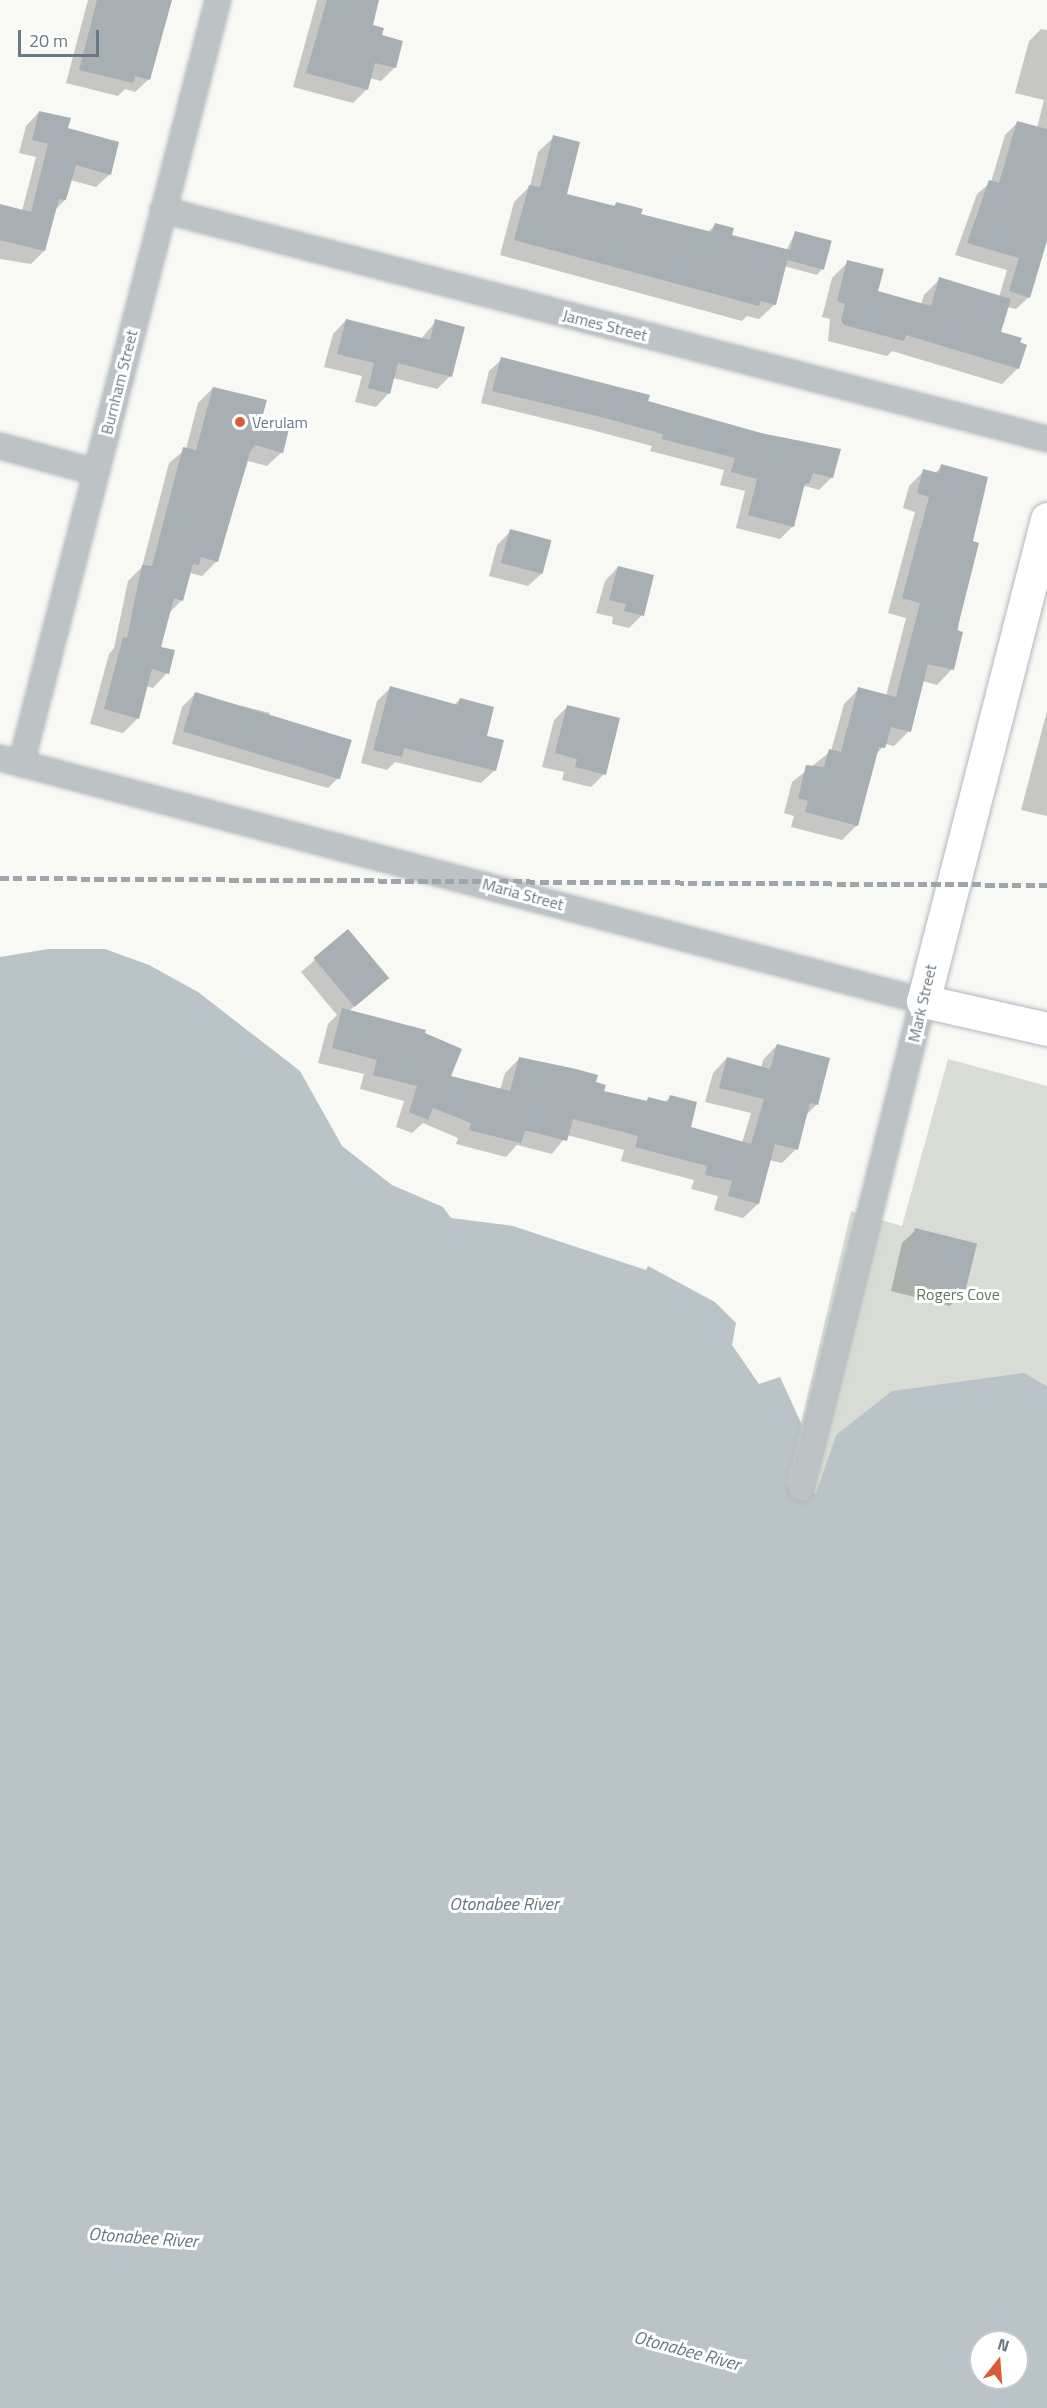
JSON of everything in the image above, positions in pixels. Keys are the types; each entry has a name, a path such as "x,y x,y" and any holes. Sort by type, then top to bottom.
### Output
{"street":[{"name":"Burnham Street","path":"11,761 96,472 218,0"},
{"name":"James Street","path":"163,210 1047,439"},
{"path":"0,446 96,472"},
{"name":"Mark Street","path":"801,1489 923,1000 1047,519"},
{"name":"Maria Street","path":"11,761 923,1000 1047,1029"}],"green space":[{"name":"Rogers Cove","path":"948,1059 1047,1086 1047,1386 1024,1374 836,1435 816,1493 786,1486 851,1211 902,1226"}],"water":[{"name":"Otonabee River","path":"48,949 105,949 149,965 198,992 300,1071 342,1146 392,1185 443,1207 451,1218 513,1226 646,1270 648,1266 715,1302 736,1323 732,1345 759,1384 780,1377 802,1425 787,1486 816,1493 836,1435 892,1391 1024,1373 1047,1386 1047,2408 0,2408 0,957"}],"building":[{"path":"97,0 172,0 150,80 135,76 133,83 79,70"},
{"path":"327,0 379,0 373,25 384,28 382,35 403,41 396,68 375,63 368,90 306,73"},
{"path":"39,111 71,118 68,128 119,142 111,175 76,165 66,200 59,199 45,251 0,240 0,204 31,212 48,144 32,140"},
{"path":"1017,121 1047,129 1047,241 1030,298 1009,291 1019,258 967,243 989,180 999,183"},
{"path":"553,135 580,142 567,194 615,206 616,202 628,205 643,209 641,214 712,232 715,223 734,228 732,235 790,250 776,305 760,301 759,306 514,240 529,185 540,187"},
{"path":"795,231 832,241 824,270 787,260"},
{"path":"847,260 884,269 878,291 931,306 939,277 1011,299 1001,332 1022,338 1020,342 1027,345 1019,369 906,335 904,341 844,325 841,320 845,304 837,301"},
{"path":"346,319 430,340 435,319 465,327 452,377 398,363 390,394 368,388 374,363 337,354"},
{"path":"501,357 650,395 648,401 761,433 841,449 833,478 813,473 809,484 805,483 794,527 748,515 757,479 731,472 735,458 662,439 663,434 605,418 492,391"},
{"path":"213,387 267,400 262,418 290,425 283,453 255,445 250,452 218,562 201,557 199,565 193,564 183,601 174,598 161,647 175,650 169,674 152,669 139,719 104,709 123,637 127,638 142,565 152,566 183,447 196,450"},
{"path":"941,464 988,477 973,541 979,543 957,630 963,632 954,670 928,664 911,732 891,727 885,748 879,747 858,826 805,812 808,801 798,798 806,765 824,767 829,749 841,752 858,687 896,697 920,603 902,598 929,497 917,493 923,469 939,473"},
{"path":"510,529 552,540 542,574 501,563"},
{"path":"618,566 654,575 644,616 624,611 626,604 609,600"},
{"path":"390,686 458,705 460,698 494,707 487,736 504,740 496,771 404,748 402,757 373,750"},
{"path":"195,692 352,740 340,779 183,731"},
{"path":"567,705 620,718 606,775 575,767 577,759 555,753"},
{"path":"348,929 389,978 355,1007 314,958"},
{"path":"342,1008 426,1030 425,1033 462,1049 451,1076 510,1091 519,1057 576,1069 598,1075 596,1082 606,1085 604,1091 647,1101 648,1097 668,1102 670,1095 697,1102 691,1127 751,1144 764,1099 719,1088 727,1057 770,1069 777,1044 830,1058 818,1105 810,1103 798,1150 775,1144 759,1204 728,1196 732,1181 705,1175 707,1166 635,1147 638,1136 573,1119 567,1141 525,1131 521,1143 469,1130 471,1123 433,1108 428,1120 409,1112 417,1086 373,1075 377,1060 332,1048"},
{"path":"915,1228 977,1243 965,1293 903,1277"}],"railway":[{"path":"0,878 1047,885"}],"place":[{"name":"Verulam","path":"240,422"}]}
